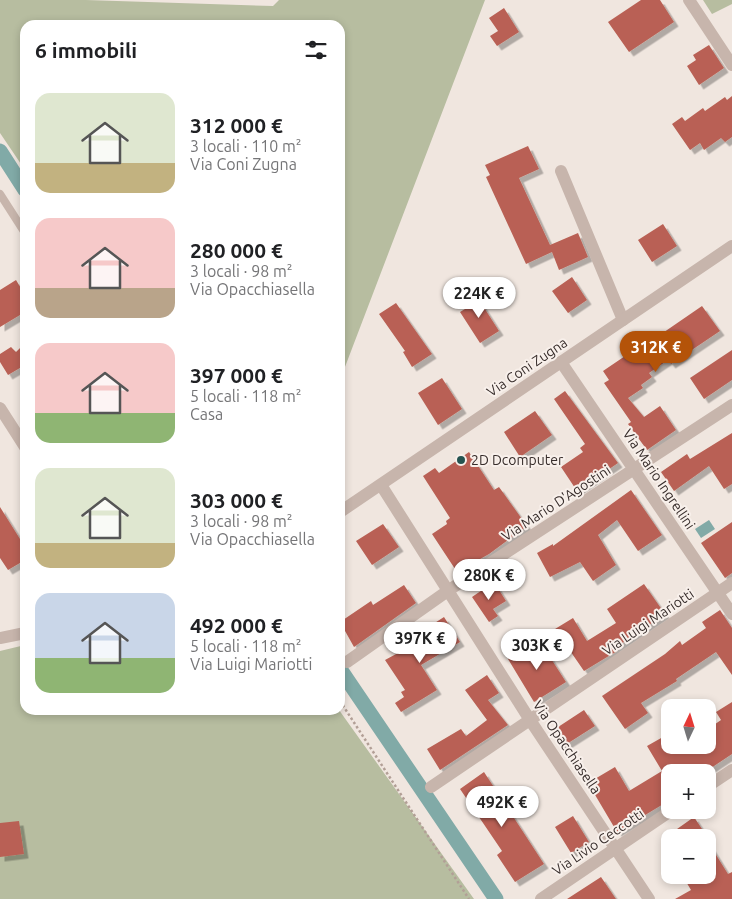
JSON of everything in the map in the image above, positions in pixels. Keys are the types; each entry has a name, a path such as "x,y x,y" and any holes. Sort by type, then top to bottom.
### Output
{"street":[{"path":"689,0 732,65"},
{"path":"560,171 623,320"},
{"name":"Via Coni Zugna","path":"345,509 732,246"},
{"name":"Via Mario Ingrellini","path":"561,362 732,614"},
{"name":"Via Mario D'Agostini","path":"348,662 449,590 732,405"},
{"path":"0,408 20,439"},
{"name":"Via Opacchiasella","path":"381,485 530,720 649,899"},
{"name":"Via Luigi Mariotti","path":"431,787 732,583"},
{"path":"0,638 20,634"},
{"path":"716,781 732,770"},
{"name":"Via Livio Ceccotti","path":"541,899 661,817"}],"lane":[{"path":"0,194 20,225"}],"path":[{"path":"345,709 468,899"}],"green space":[{"path":"0,0 86,0 273,6 279,0 485,0 345,367 345,20 20,20 20,163 0,133"},
{"path":"703,0 732,0 732,4 712,14"},
{"path":"20,646 20,715 343,715 474,899 0,899 0,651"}],"water":[{"path":"709,520 715,529 701,538 695,529"}],"building":[{"path":"641,0 660,0 674,22 629,52 608,22"},
{"path":"504,8 519,32 497,46 490,36 498,31 489,18"},
{"path":"709,45 724,68 699,85 687,66 696,60 693,55"},
{"path":"732,96 732,137 725,142 721,138 704,150 700,143 690,150 672,124 682,117 685,121 703,108 705,111 725,97 727,100"},
{"path":"528,146 539,169 519,178 550,245 578,233 588,257 559,270 552,252 526,264 486,177 490,175 485,165"},
{"path":"663,224 677,246 652,262 638,240"},
{"path":"572,277 587,300 568,313 552,291"},
{"path":"16,280 20,287 20,315 0,327 0,290"},
{"path":"476,295 499,331 480,343 460,312 465,309 462,304"},
{"path":"396,303 432,354 412,367 403,352 405,351 379,314"},
{"path":"702,306 720,331 671,364 668,360 649,373 652,377 641,385 643,388 628,398 644,417 660,406 676,430 647,450 628,424 631,422 604,383 609,380 603,371 631,352 636,359 658,345 654,339"},
{"path":"11,347 16,352 20,348 20,368 8,375 0,362 0,354"},
{"path":"732,350 732,380 704,399 690,378"},
{"path":"442,378 462,409 438,425 418,393"},
{"path":"565,391 618,463 577,491 561,467 583,452 580,448 585,444 554,399"},
{"path":"535,411 552,435 520,457 504,432"},
{"path":"732,433 732,484 724,489 709,466 674,491 661,472 687,454 690,459"},
{"path":"469,452 494,490 499,487 527,526 489,554 457,572 432,534 447,524 446,521 450,518 423,476 435,468 439,473"},
{"path":"631,490 662,535 638,551 617,520 598,535 616,565 593,581 580,562 550,577 537,553 553,544 553,546"},
{"path":"0,507 20,539 20,563 8,570 0,558"},
{"path":"732,522 732,573 725,578 701,543"},
{"path":"383,524 399,547 372,565 356,541"},
{"path":"494,582 506,601 493,609 498,616 489,622 472,597"},
{"path":"644,584 665,614 615,648 617,651 584,671 555,629 573,618 587,641 616,623 607,609"},
{"path":"404,585 416,603 354,647 345,631 345,619 371,601 373,605"},
{"path":"720,610 732,628 732,675 716,652 676,679 677,681 641,703 648,713 625,729 602,696 665,654 680,641 682,645 706,628 702,622"},
{"path":"444,617 460,642 421,665 437,690 401,712 395,703 404,697 401,692 405,690 385,660 435,633 430,626"},
{"path":"539,640 566,682 534,702 508,659"},
{"path":"487,675 499,693 488,700 508,725 440,770 427,749 461,729 466,736 487,720 465,690"},
{"path":"732,702 732,754 716,765 661,764 661,769 647,746 661,738 661,754 716,754 716,723 721,720 716,712"},
{"path":"584,710 595,726 562,747 552,731"},
{"path":"615,767 629,791 661,772 661,805 617,832 588,783"},
{"path":"484,772 544,864 515,882 497,855 502,851 460,789"},
{"path":"573,816 589,842 571,853 555,827"},
{"path":"691,819 695,819 702,829 677,829"},
{"path":"19,821 24,854 0,857 0,823"},
{"path":"716,855 728,874 732,872 732,899 675,899 691,890 687,884 716,884"},
{"path":"601,877 616,899 567,899"}],"waterway":[{"path":"0,151 20,182"},
{"path":"345,676 496,899"}],"place":[{"name":"2D Dcomputer","path":"461,460"}]}
